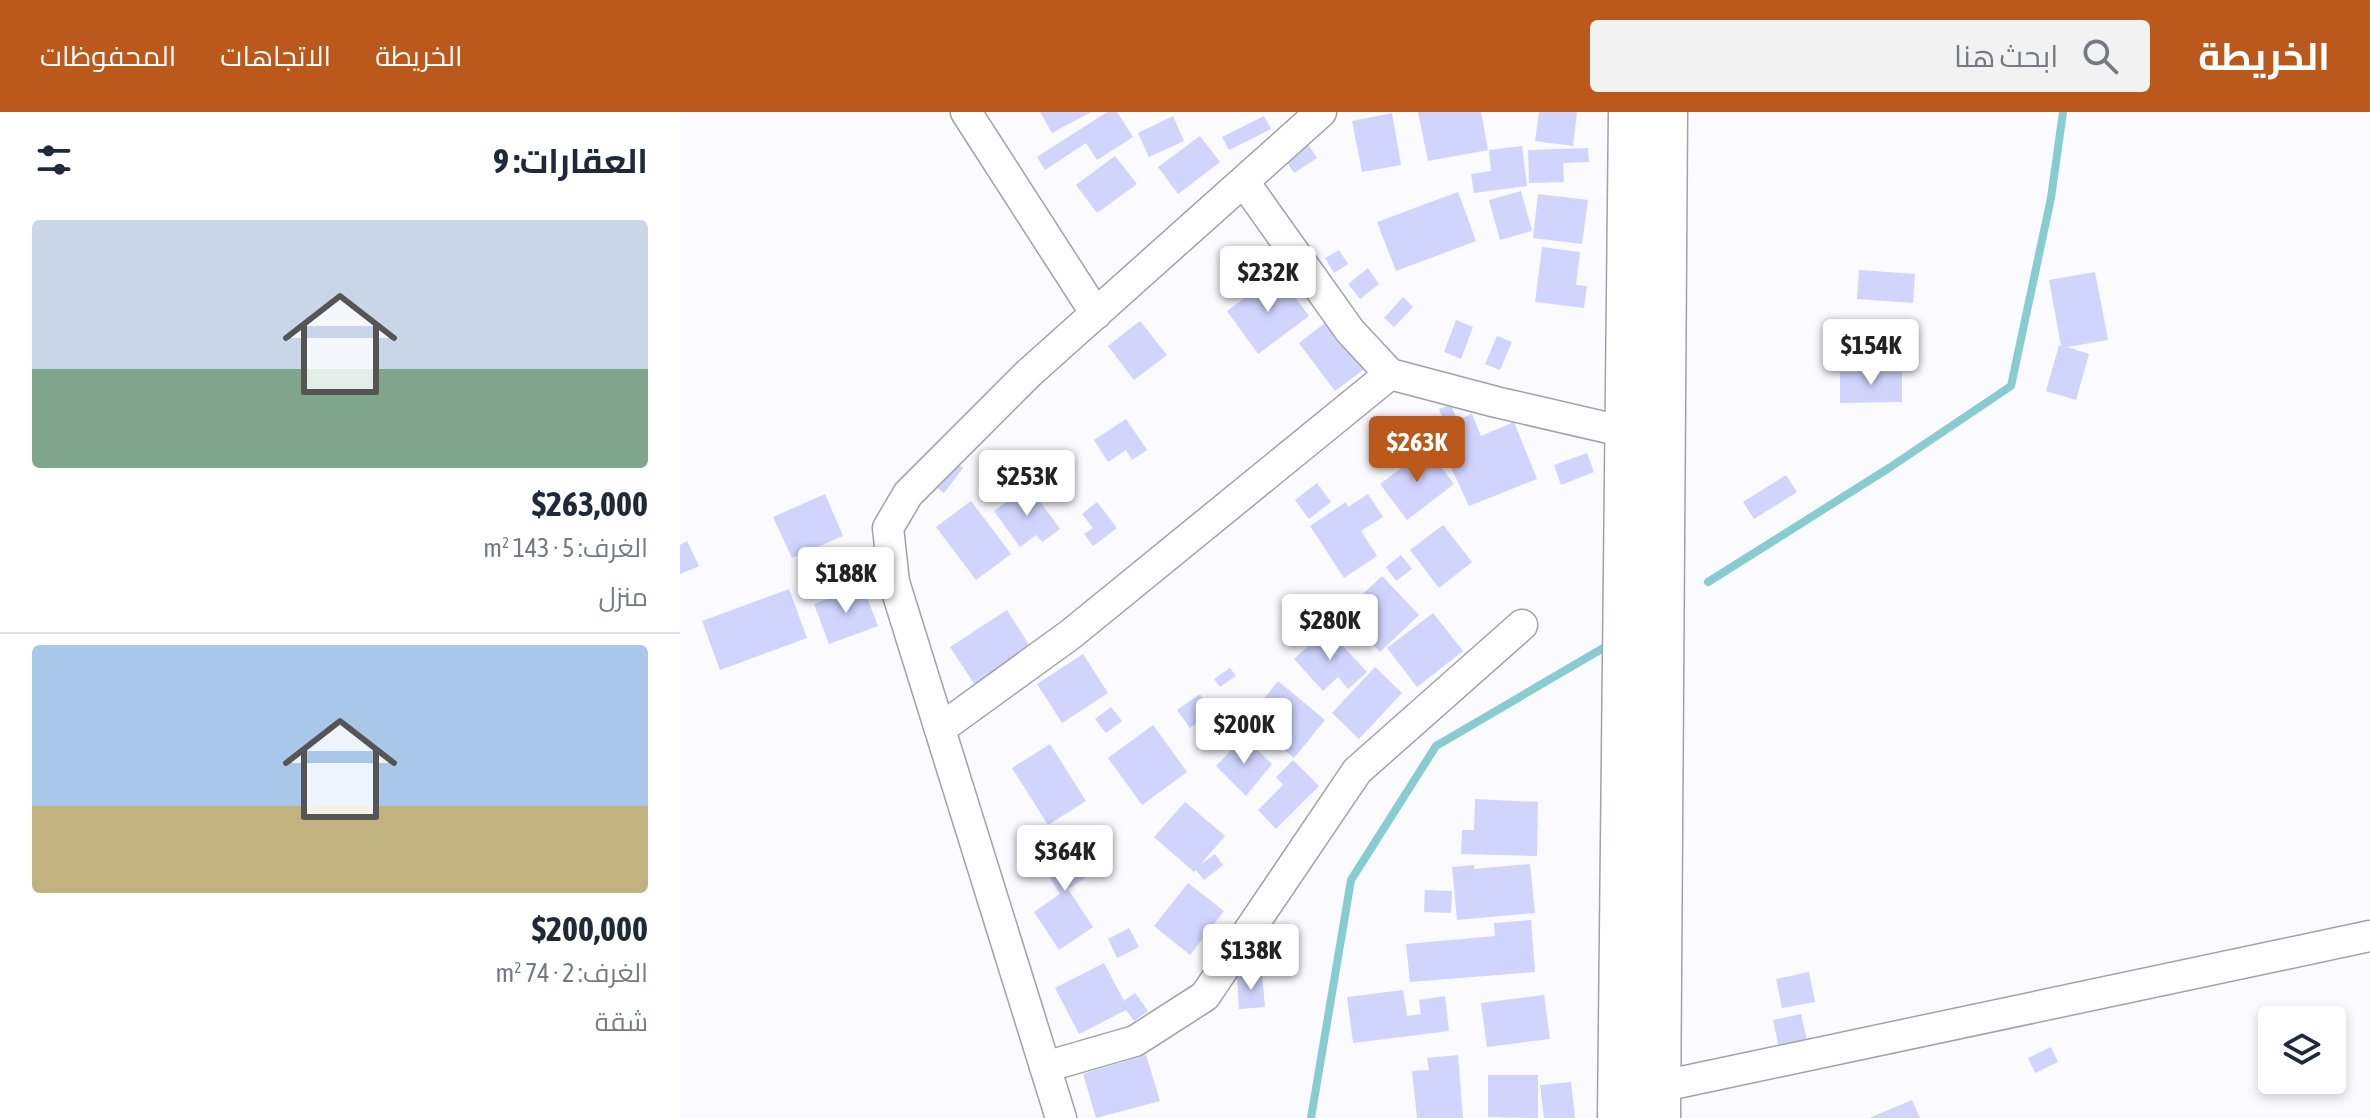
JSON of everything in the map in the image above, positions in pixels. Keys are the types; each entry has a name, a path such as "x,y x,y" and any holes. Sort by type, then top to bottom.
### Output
{"highway":[{"path":"1631,112 1645,437 1658,1103"},
{"path":"1620,1118 1645,437 1665,112"}],"street":[{"path":"966,112 1096,314"},
{"path":"1061,1118 894,582 888,528 908,494 1029,373 1321,112"},
{"path":"1244,182 1350,331 1390,374 1645,437"},
{"path":"940,729 1071,634 1390,374"},
{"path":"1045,1067 1135,1041 1205,996 1357,771 1522,625"},
{"path":"1658,1103 2370,936"}],"building":[{"path":"1040,112 1091,112 1052,133"},
{"path":"1107,112 1117,112 1133,137 1097,160 1086,143 1045,170 1037,157"},
{"path":"1418,112 1481,112 1488,150 1428,161"},
{"path":"1539,112 1577,112 1573,146 1535,141"},
{"path":"1392,113 1401,165 1362,172 1352,121"},
{"path":"1173,116 1184,141 1149,157 1138,133"},
{"path":"1264,116 1271,129 1229,150 1222,137"},
{"path":"1200,136 1220,162 1178,194 1158,167"},
{"path":"1304,138 1317,158 1294,173 1281,153"},
{"path":"1522,146 1527,186 1474,193 1471,174 1491,171 1489,150"},
{"path":"1588,148 1589,162 1563,163 1564,182 1529,183 1528,150"},
{"path":"1115,156 1137,184 1097,213 1076,185"},
{"path":"1521,191 1532,231 1500,240 1489,200"},
{"path":"1458,192 1476,241 1396,271 1377,222"},
{"path":"1538,194 1588,200 1582,244 1533,238"},
{"path":"1542,247 1580,252 1576,285 1587,286 1584,308 1535,302"},
{"path":"1339,250 1348,264 1334,273 1325,258"},
{"path":"1368,268 1379,284 1360,299 1348,284"},
{"path":"1859,270 1915,274 1913,303 1857,299"},
{"path":"2095,272 2108,340 2067,347 2089,354 2076,400 2046,391 2061,346 2049,280"},
{"path":"1278,274 1309,316 1258,354 1227,311"},
{"path":"1403,297 1413,307 1394,327 1384,318"},
{"path":"1334,316 1371,364 1335,391 1299,343"},
{"path":"1456,320 1473,327 1461,359 1444,352"},
{"path":"1140,321 1167,355 1134,380 1108,346"},
{"path":"1497,336 1512,342 1500,370 1485,364"},
{"path":"1840,372 1902,372 1902,402 1840,403"},
{"path":"1451,405 1457,420 1472,414 1481,436 1514,422 1537,479 1469,506 1445,455 1456,451 1439,409"},
{"path":"1126,419 1147,450 1132,460 1126,450 1108,462 1094,440"},
{"path":"1427,449 1454,484 1407,520 1380,484"},
{"path":"1587,453 1594,472 1561,485 1554,465"},
{"path":"948,457 963,468 944,493 929,482"},
{"path":"1786,475 1797,492 1754,519 1743,502"},
{"path":"1317,483 1331,502 1309,519 1295,500"},
{"path":"1029,486 1060,529 1042,542 1036,535 1020,547 994,511"},
{"path":"825,494 843,536 792,558 773,517"},
{"path":"1368,494 1383,517 1361,531 1377,556 1344,578 1310,526 1346,502 1348,507"},
{"path":"971,501 1011,554 976,580 936,527"},
{"path":"1097,502 1117,528 1093,546 1084,534 1093,528 1082,514"},
{"path":"1443,525 1472,562 1439,588 1410,550"},
{"path":"687,541 699,566 680,574 680,545"},
{"path":"1401,555 1412,569 1396,581 1386,567"},
{"path":"1382,576 1419,615 1380,652 1343,613"},
{"path":"862,585 878,626 829,644 814,604"},
{"path":"789,589 807,638 720,670 702,621"},
{"path":"1007,610 1031,648 975,685 950,647"},
{"path":"1433,613 1463,651 1417,687 1387,648"},
{"path":"1327,629 1367,672 1348,689 1338,677 1323,691 1294,659"},
{"path":"1083,654 1108,693 1062,723 1037,684"},
{"path":"1375,667 1402,693 1359,739 1332,713"},
{"path":"1230,668 1236,676 1220,687 1214,679"},
{"path":"1278,681 1325,720 1294,758 1247,720"},
{"path":"1200,694 1213,712 1190,728 1177,710"},
{"path":"1111,707 1122,721 1106,733 1095,719"},
{"path":"1153,725 1187,772 1142,805 1108,758"},
{"path":"1244,737 1272,764 1246,796 1216,766"},
{"path":"1050,744 1086,801 1048,825 1012,768"},
{"path":"1293,760 1319,786 1276,829 1258,810 1283,785 1276,777"},
{"path":"1475,799 1538,802 1537,856 1461,854 1462,830 1474,830"},
{"path":"1185,802 1225,836 1200,865 1215,854 1223,865 1204,880 1154,837"},
{"path":"1078,833 1092,854 1076,864 1085,878 1068,889 1093,927 1059,950 1034,912 1060,894 1038,859"},
{"path":"1530,864 1535,913 1457,920 1452,867 1474,865 1474,869"},
{"path":"1188,883 1224,911 1190,955 1154,926"},
{"path":"1425,890 1452,891 1451,913 1424,912"},
{"path":"1531,920 1535,972 1410,982 1406,944 1495,936 1494,923"},
{"path":"1129,928 1139,947 1117,958 1108,939"},
{"path":"1104,963 1124,1001 1135,993 1148,1011 1134,1021 1126,1010 1079,1034 1055,988"},
{"path":"1809,972 1815,1002 1782,1008 1776,979"},
{"path":"1262,975 1265,1007 1239,1009 1237,976"},
{"path":"1403,990 1407,1016 1421,1014 1419,1000 1445,996 1449,1031 1353,1043 1347,997"},
{"path":"1544,995 1550,1039 1487,1047 1481,1003"},
{"path":"1801,1014 1807,1041 1779,1048 1773,1020"},
{"path":"2051,1047 2058,1062 2035,1073 2028,1058"},
{"path":"1146,1055 1160,1101 1096,1118 1083,1074"},
{"path":"1458,1055 1463,1118 1417,1118 1412,1071 1429,1070 1427,1058"},
{"path":"1488,1075 1538,1075 1538,1118 1488,1117"},
{"path":"1571,1082 1575,1118 1544,1118 1540,1085"},
{"path":"1912,1100 1920,1118 1869,1118"}],"waterway":[{"path":"1708,582 1889,468 2011,386 2051,198 2063,112"},
{"path":"1311,1118 1351,880 1436,746 1605,647"}]}
